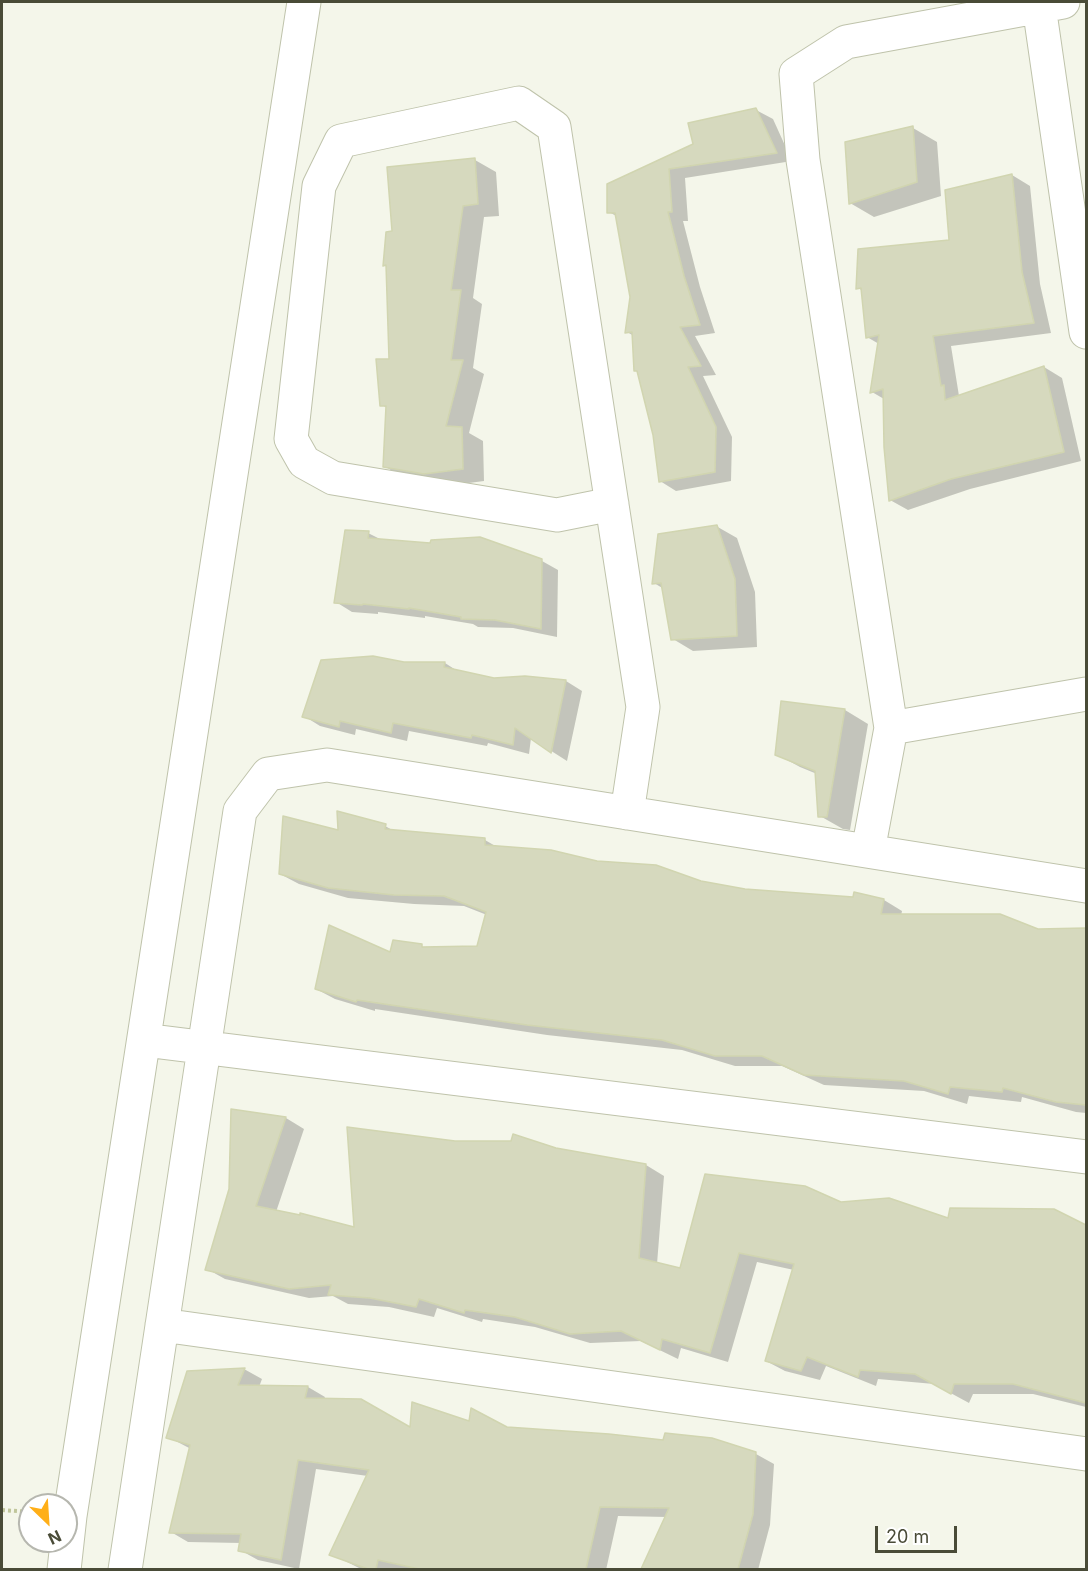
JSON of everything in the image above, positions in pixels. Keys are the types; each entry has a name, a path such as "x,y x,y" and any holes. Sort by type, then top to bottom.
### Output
{"street":[{"path":"64,1569 304,2"},
{"path":"868,851 891,728 803,159 796,74 846,42 1051,4 1086,332"},
{"path":"612,504 558,515 333,478 304,462 291,439 317,197 319,186 341,141 519,103 554,128 612,504 643,707 627,813"},
{"path":"891,728 1086,694"},
{"path":"125,1569 240,811 268,774 327,765 1086,886"},
{"path":"144,1040 1086,1157"},
{"path":"162,1325 1086,1454"}],"path":[{"path":"2,1510 18,1511"}],"building":[{"path":"756,108 777,153 669,169 672,212 668,212 684,276 700,325 680,327 701,366 688,367 716,427 715,472 659,482 653,435 637,371 634,371 632,332 625,333 630,297 615,213 607,213 607,184 693,144 688,123"},
{"path":"913,126 917,182 849,204 845,142"},
{"path":"475,158 478,204 463,206 451,290 461,290 451,360 463,360 446,426 462,427 463,469 424,474 383,467 386,406 380,406 376,359 389,359 386,265 383,266 386,232 392,231 387,167"},
{"path":"1012,174 1022,272 1034,323 933,336 941,386 944,385 945,400 1044,366 1064,452 951,479 889,501 884,447 883,389 870,393 879,335 866,338 861,288 856,289 858,249 949,240 945,190"},
{"path":"717,525 735,579 737,636 671,640 661,583 652,584 658,534"},
{"path":"345,530 369,531 368,538 430,543 431,540 480,537 542,559 541,629 495,620 461,619 461,617 409,608 334,603"},
{"path":"373,656 404,662 445,662 444,667 494,678 525,676 566,680 551,753 515,728 513,745 472,735 471,738 393,723 391,733 340,721 339,727 302,717 321,660"},
{"path":"781,701 845,709 827,817 818,817 815,771 775,755"},
{"path":"337,811 386,824 385,829 485,838 485,845 551,850 597,861 656,865 701,881 745,889 853,897 854,892 884,899 881,914 1000,914 1038,929 1086,928 1086,1105 1056,1102 1003,1088 1002,1092 950,1087 948,1094 904,1081 804,1075 762,1056 715,1056 662,1040 527,1025 357,1000 356,1002 315,989 329,925 390,952 393,940 422,944 422,947 477,946 486,912 444,896 394,895 328,888 279,874 283,816 338,830"},
{"path":"231,1109 286,1117 256,1206 300,1215 300,1213 354,1227 347,1127 455,1141 511,1141 513,1134 556,1148 646,1164 639,1258 680,1268 705,1174 805,1186 841,1202 889,1198 948,1218 950,1208 1054,1209 1086,1225 1086,1403 1013,1384 954,1384 951,1394 915,1374 860,1370 858,1377 807,1357 801,1371 765,1361 794,1264 739,1253 710,1353 662,1339 660,1350 621,1331 570,1334 515,1317 465,1310 464,1313 419,1299 416,1307 370,1298 328,1295 331,1285 289,1289 205,1270 229,1189"},
{"path":"245,1368 238,1385 308,1386 305,1398 361,1399 410,1427 412,1402 469,1421 471,1408 507,1427 663,1440 665,1433 712,1438 756,1452 753,1514 738,1569 641,1569 669,1508 600,1507 586,1569 419,1569 378,1560 376,1569 368,1569 329,1555 369,1470 298,1460 281,1560 238,1551 241,1534 169,1533 190,1445 166,1438 187,1371"}]}
